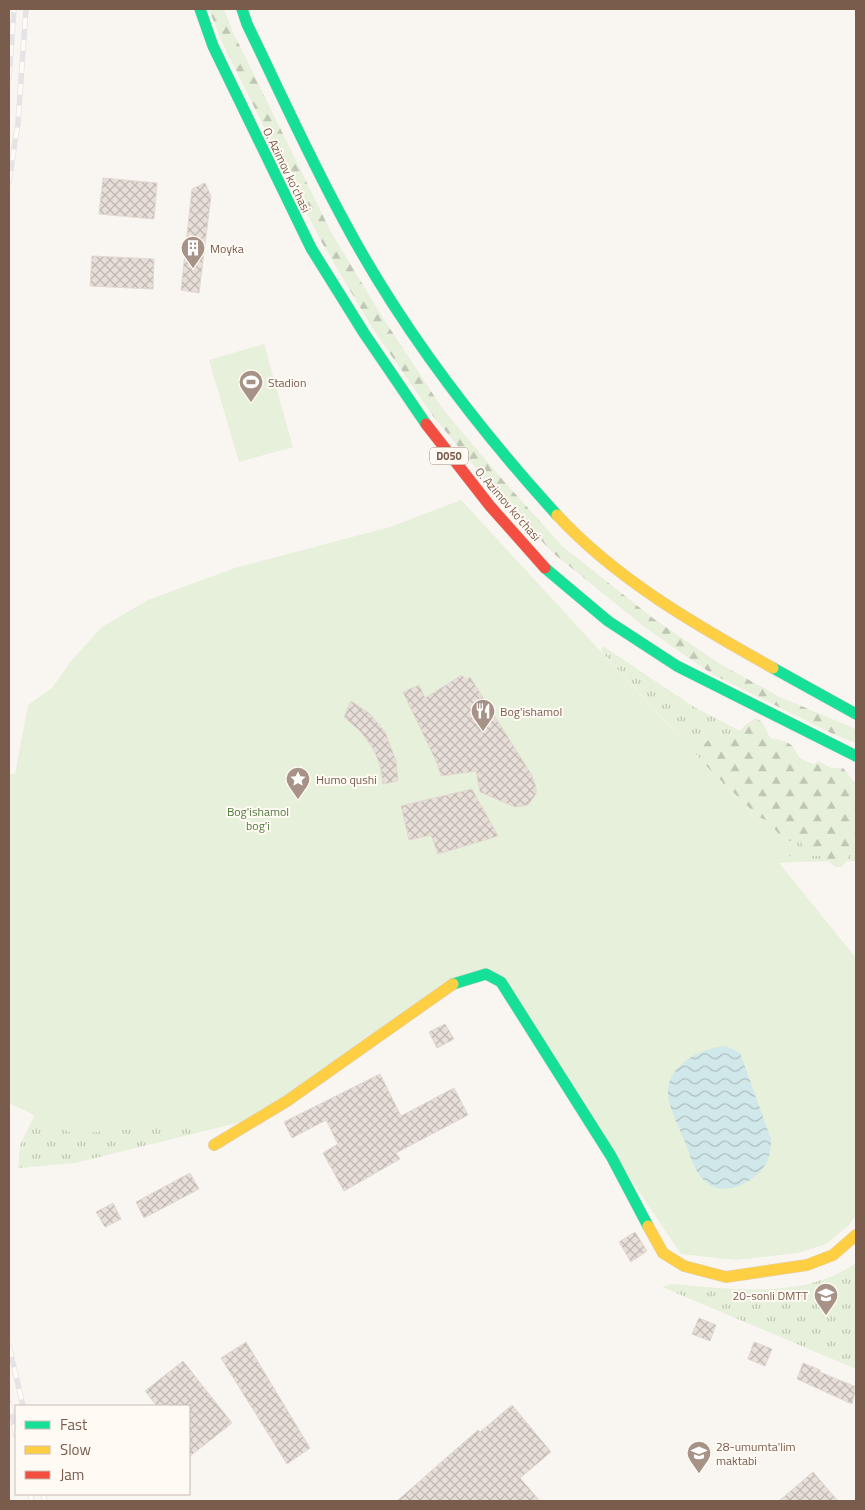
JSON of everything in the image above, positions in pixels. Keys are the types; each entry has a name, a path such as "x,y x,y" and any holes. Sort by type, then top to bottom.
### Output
{"main road":[{"name":"O. Azimov ko'chasi","path":"200,9 213,46 311,248 364,333 440,444 544,567 608,621 677,666 831,746 856,756"},
{"path":"242,9 247,24 344,222 396,307 453,389 511,464 576,534 637,586 698,627 856,714"},
{"path":"214,1145 249,1127 371,1039 459,980 486,974 501,982 610,1156 663,1253 684,1266 726,1277 744,1276 807,1265 833,1255 856,1235"}],"green space":[{"path":"209,9 224,9 232,30 331,232 383,318 442,408 501,478 562,546 654,619 720,664 780,697 856,729 856,743 831,733 712,674 647,629 553,553 494,490 433,416 371,326 321,241 220,38"},
{"name":"Stadion","path":"264,344 293,447 239,462 209,360"},
{"name":"Bog'ishamol bog'i","path":"461,500 795,862 779,863 856,958 856,1215 849,1225 826,1244 798,1253 736,1260 681,1254 488,967 249,1120 73,1134 9,1103 9,774 15,774 28,705 52,688 71,661 102,627 148,600 235,568 390,527"},
{"path":"603,646 694,707 756,739 856,783 856,861 795,862 601,651"},
{"path":"756,718 763,723 770,738 792,746 805,765 811,766 818,761 831,768 843,768 856,784 856,845 842,867 835,867 824,856 807,856 800,840 788,841 783,839 768,821 759,817 704,764 704,745 710,738 736,735 746,724"},
{"path":"488,967 249,1120 75,1163 18,1168 20,1145 43,1098"},
{"path":"856,1263 856,1369 662,1287 672,1284 742,1289 790,1287 814,1283 836,1275"}],"water":[{"path":"726,1046 740,1053 771,1142 767,1162 756,1176 740,1186 722,1189 706,1182 695,1168 673,1113 668,1095 669,1084 673,1075 687,1060 706,1050"}],"building":[{"path":"103,178 157,183 154,219 99,214"},
{"path":"205,183 211,196 199,293 181,290 192,189"},
{"path":"92,256 154,259 153,289 90,286"},
{"path":"462,675 466,680 470,677 531,774 536,787 536,794 528,805 515,807 480,792 476,771 441,776 437,763 403,692 419,685 425,698"},
{"path":"351,701 369,713 385,732 396,761 398,781 383,784 380,764 372,747 361,732 344,717"},
{"path":"472,789 498,836 438,854 431,835 409,840 401,806"},
{"path":"445,1024 454,1039 437,1048 429,1032"},
{"path":"380,1074 401,1116 454,1088 468,1115 396,1153 400,1159 344,1191 323,1153 338,1144 326,1120 292,1138 284,1122"},
{"path":"190,1173 199,1189 144,1218 136,1202"},
{"path":"113,1203 121,1219 105,1227 96,1212"},
{"path":"635,1232 647,1251 631,1262 619,1242"},
{"path":"699,1318 716,1325 710,1341 692,1334"},
{"path":"246,1342 310,1448 287,1464 221,1358"},
{"path":"754,1342 772,1349 765,1366 748,1359"},
{"path":"183,1361 232,1423 190,1456 190,1405 156,1405 145,1391"},
{"path":"803,1363 856,1387 852,1404 797,1379"},
{"path":"512,1405 551,1452 520,1478 540,1501 397,1501 478,1430 480,1432"},
{"path":"813,1472 838,1501 779,1501"}],"railway":[{"path":"9,78 14,9"},
{"path":"9,182 18,122 26,9"},
{"path":"9,1346 23,1405"},
{"path":"9,1403 15,1430"},
{"path":"30,1495 32,1501"},
{"path":"43,1495 45,1501"}],"traffic: fast":[{"path":"200,9 213,46 311,248 364,333 426,424"},
{"path":"242,9 247,24 294,123 344,221 390,299 469,411 557,515"},
{"path":"545,568 608,621 677,666 856,756"},
{"path":"773,668 856,714"},
{"path":"453,984 486,974 501,982 611,1156 648,1226"}],"traffic: slow":[{"path":"557,515 580,538 631,581 687,618 773,668"},
{"path":"214,1145 287,1101 453,984"},
{"path":"648,1226 663,1253 684,1266 726,1277 807,1265 833,1255 856,1235"}],"traffic: jam":[{"path":"426,424 490,506 545,568"}],"place":[{"name":"Moyka","path":"193,269"},
{"name":"Stadion","path":"251,403"},
{"name":"Bog'ishamol","path":"483,732"},
{"name":"Humo qushi","path":"298,800"},
{"name":"20-sonli DMTT","path":"826,1316"},
{"name":"28-umumta'lim maktabi","path":"699,1474"}]}
